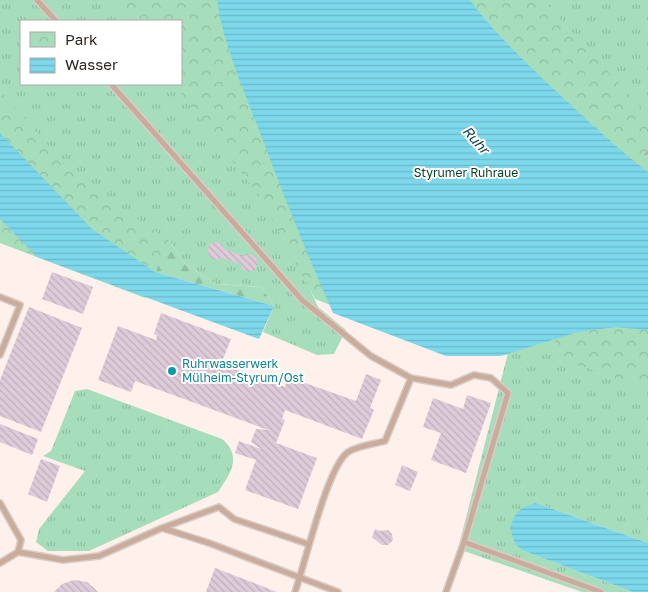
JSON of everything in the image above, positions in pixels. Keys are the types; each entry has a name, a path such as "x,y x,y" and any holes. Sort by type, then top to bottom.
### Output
{"lane":[{"path":"37,0 55,20"},
{"path":"113,85 302,300 371,356 411,378 451,385 474,375 491,378 508,393 464,542 446,592"},
{"path":"0,297 20,305 0,355"},
{"path":"295,592 308,544 338,464 348,452 385,441 411,378"},
{"path":"0,504 21,540 18,552"},
{"path":"0,563 18,552 63,560 99,556 162,528 219,507 234,519 308,544"},
{"path":"162,528 209,543 338,592"},
{"path":"464,542 585,589 601,592"}],"path":[{"path":"645,155 648,152"}],"green space":[{"path":"0,0 188,0 259,179 318,307 346,330 334,354 317,355 263,332 274,306 261,287 216,284 184,263 169,240 136,260 0,133"},
{"name":"Styrumer Ruhraue","path":"110,0 543,0 648,115 648,391 566,360 549,331 439,347 315,299 260,197 175,85 182,85 182,20 125,20"},
{"path":"470,0 648,0 648,172"},
{"path":"0,91 81,182 169,240 145,298 0,243"},
{"path":"169,240 184,263 216,284 261,287 274,306 155,272 136,260"},
{"path":"648,330 648,543 536,503 524,551 633,592 582,592 458,549 508,353 578,332"},
{"path":"87,389 222,439 232,452 233,459 227,479 218,492 89,551 48,551 36,542 39,529 85,471 43,456 51,451 75,391"}],"water":[{"name":"Styrumer Ruhraue","path":"217,0 470,0 495,31 533,69 581,115 648,172 648,330 616,327 578,332 501,356 446,356 333,313 294,222 240,82 224,33"},
{"path":"0,133 92,229 155,272 274,306 259,339 37,257 0,219"},
{"path":"536,503 648,543 648,592 633,592 524,551 515,544 510,528 514,518 522,508"}],"building":[{"path":"216,242 223,245 224,249 243,256 250,254 256,258 258,264 255,270 248,272 242,269 241,264 221,258 215,260 209,256 207,250 210,244"},
{"path":"52,272 93,287 83,314 42,299"},
{"path":"29,307 82,328 41,432 0,416 0,380"},
{"path":"161,313 231,339 223,359 220,358 218,363 285,387 288,377 356,401 366,374 381,380 370,408 374,410 362,439 285,410 282,419 285,420 276,443 317,458 298,509 245,490 256,460 235,453 239,441 261,449 251,442 256,429 268,430 135,381 131,392 98,380 118,326 156,340 157,335 154,334"},
{"path":"467,395 491,403 466,473 431,460 441,433 423,427 433,398 463,409"},
{"path":"0,424 38,439 32,455 0,442"},
{"path":"41,459 60,466 47,502 28,494"},
{"path":"402,465 418,472 410,491 395,485"},
{"path":"375,529 380,531 388,530 392,534 393,540 388,545 382,545 372,537"},
{"path":"215,568 277,592 206,592"},
{"path":"74,580 87,582 98,592 54,592 62,584"}],"place":[{"name":"Ruhrwasserwerk Mülheim-Styrum/Ost","path":"172,371"}],"water label":[{"name":"Ruhr","path":"476,140"}]}
